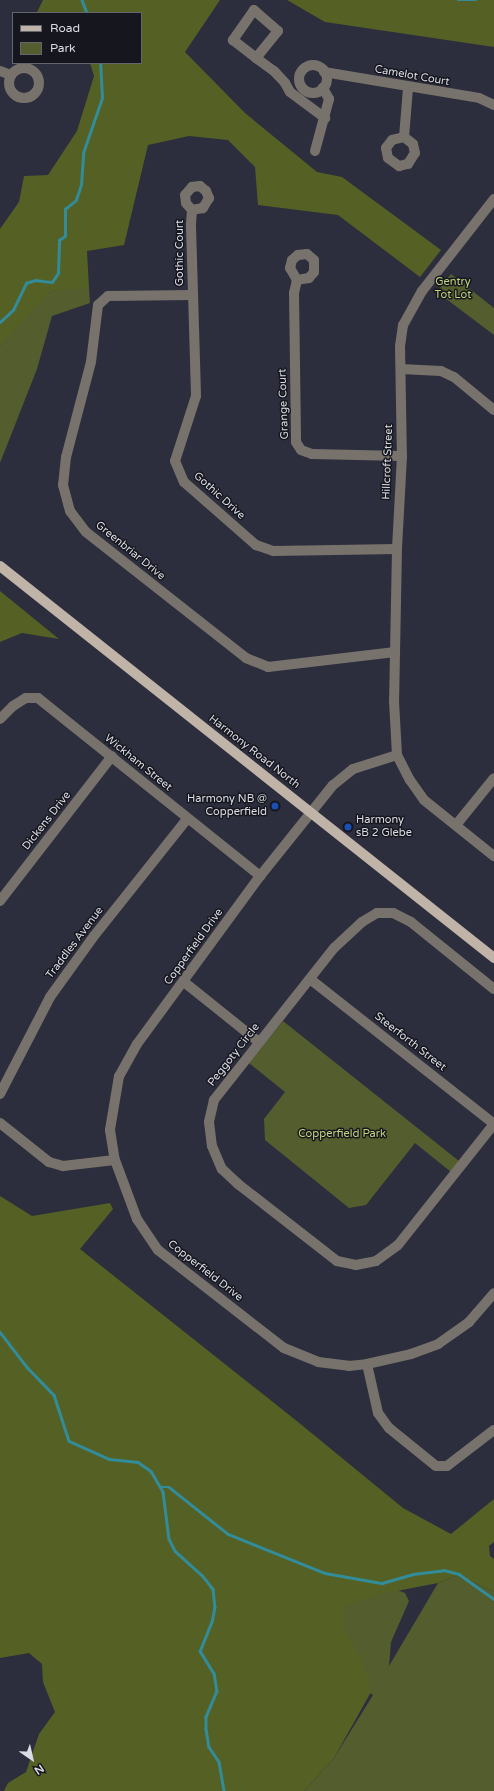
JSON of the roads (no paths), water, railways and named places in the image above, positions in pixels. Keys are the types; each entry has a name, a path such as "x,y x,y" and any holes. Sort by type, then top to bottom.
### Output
{"main road":[{"name":"Harmony Road North","path":"0,566 494,958"}],"street":[{"path":"256,58 278,31 254,10 233,40 285,82 290,92 325,118"},
{"path":"299,83 300,73 307,66 317,66 324,72 326,77 323,88 329,99 315,151"},
{"path":"0,71 11,75"},
{"name":"Camelot Court","path":"324,72 408,88 478,98 494,106"},
{"path":"285,82 299,83 310,93 323,88"},
{"path":"404,137 408,88"},
{"name":"Hillcroft Street","path":"397,755 394,720 397,549 402,456 400,346 403,325 410,309 422,291 494,200"},
{"name":"Gothic Court","path":"192,210 192,295"},
{"name":"Grange Court","path":"297,280 294,292 296,442 301,450 312,454 402,456"},
{"name":"Gothic Drive","path":"192,295 196,396 175,462 184,482 256,545 273,552 397,549"},
{"name":"Greenbriar Drive","path":"192,295 108,296 98,305 91,362 66,457 63,485 70,511 86,532 246,658 268,667 395,652"},
{"path":"401,369 441,371 454,376 494,410"},
{"name":"Wickham Street","path":"0,719 13,706 26,698 38,698 260,876"},
{"path":"397,755 424,800 494,856"},
{"name":"Copperfield Drive","path":"397,755 364,764 343,776 311,812 260,876 184,982 136,1044 119,1076 110,1130 115,1160 137,1219 158,1250 284,1348 318,1362 350,1366 367,1364 411,1354 438,1344 469,1322 494,1293"},
{"name":"Dickens Drive","path":"0,900 112,756"},
{"path":"456,825 494,778"},
{"name":"Traddles Avenue","path":"0,1094 50,997 94,936 187,818"},
{"name":"Peggoty Circle","path":"494,989 411,922 393,913 378,913 362,922 334,948 214,1100 209,1122 212,1146 222,1169 238,1184 337,1261 356,1265 376,1261 398,1245 494,1124"},
{"name":"Steerforth Street","path":"310,979 494,1124"},
{"path":"184,982 259,1042"},
{"path":"0,1123 49,1162 63,1166 115,1160"},
{"path":"367,1364 378,1413 389,1428 436,1466 446,1466 494,1430"}],"waterway":[{"path":"82,0 87,12"},
{"path":"458,0 476,0"},
{"path":"0,322 13,310 26,283 35,280 52,282 58,273 59,240 65,236 65,209 76,200 81,185 83,153 102,98 100,64"},
{"path":"0,1332 27,1367 54,1395 69,1441 109,1459 138,1462 151,1471 163,1492 169,1539 175,1551 202,1575 213,1589 215,1607 212,1622 200,1651 214,1673 217,1691 206,1717 206,1729 209,1747 219,1762 224,1791"},
{"path":"160,1487 169,1487 228,1534 325,1573 382,1583 413,1574 444,1570 459,1574 494,1599"}],"place":[{"name":"Harmony NB @ Copperfield","path":"275,806"},
{"name":"Harmony sB 2 Glebe","path":"348,827"}],"park label":[{"name":"Gentry Tot Lot","path":"453,289"},
{"name":"Copperfield Park","path":"342,1134"}]}
